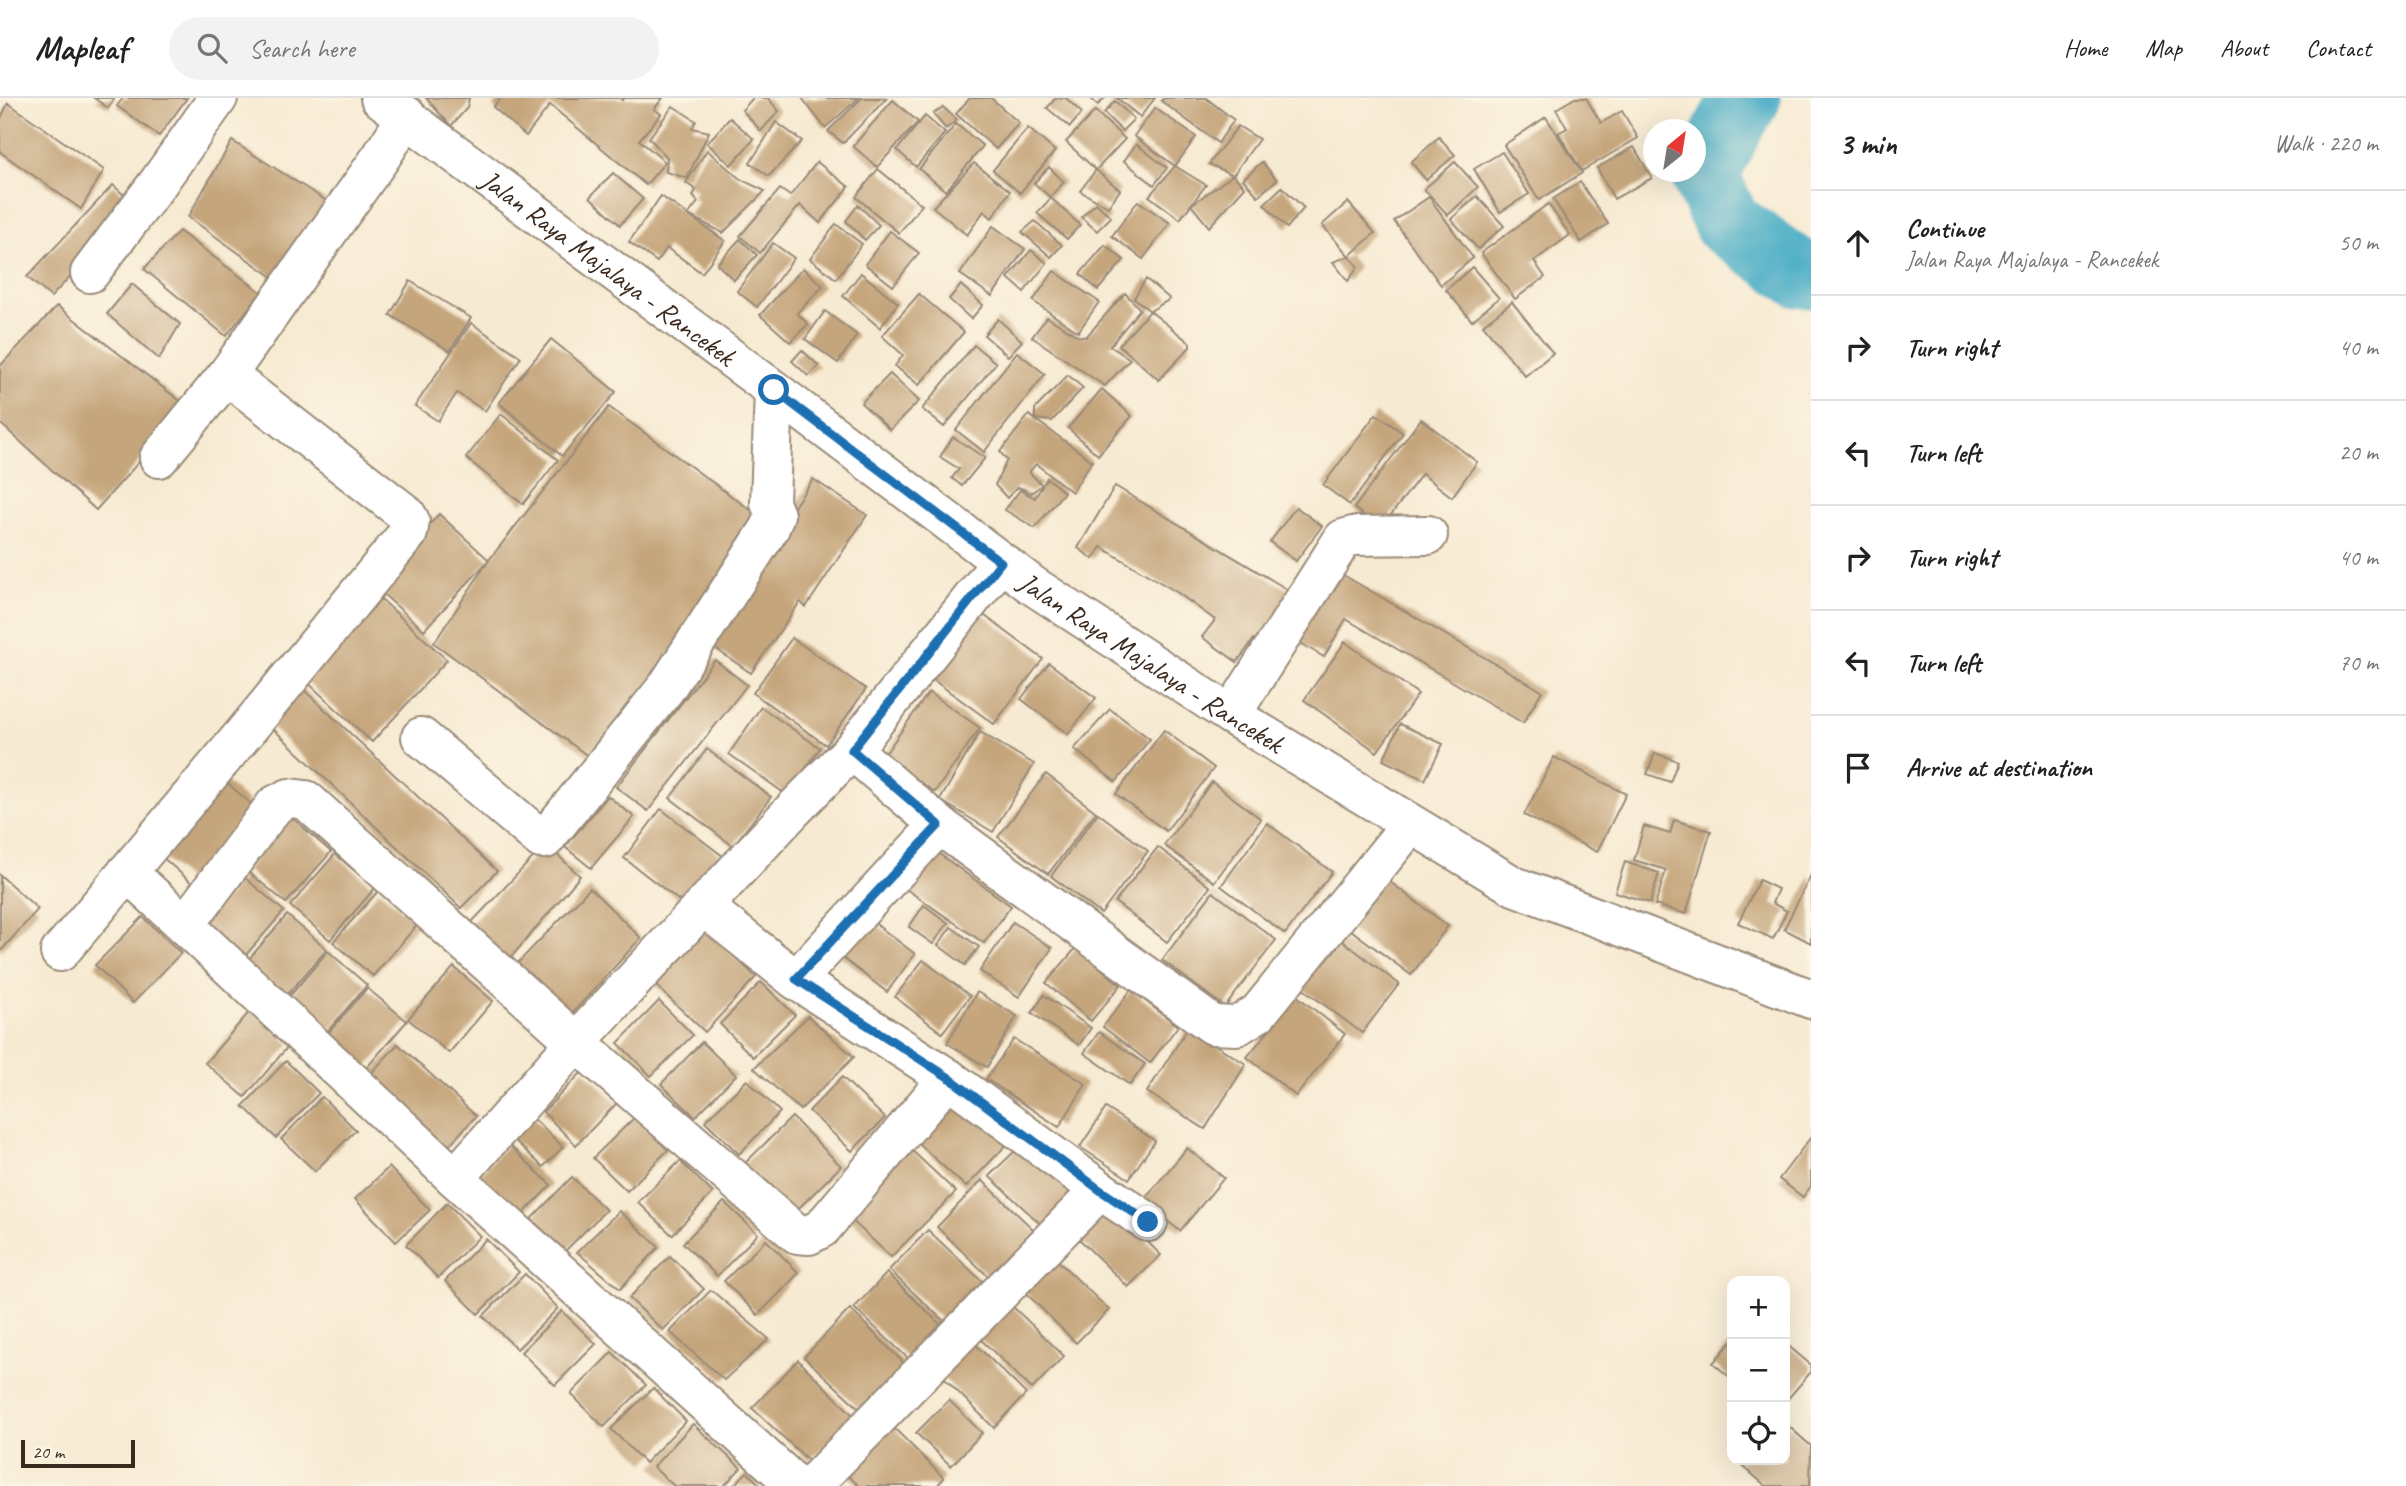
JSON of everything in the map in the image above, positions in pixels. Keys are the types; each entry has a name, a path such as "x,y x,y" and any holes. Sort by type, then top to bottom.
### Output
{"street":[{"path":"90,273 218,98"},
{"path":"159,458 227,374 381,157 394,107"},
{"name":"Jalan Raya Majalaya - Rancekek","path":"394,107 1032,585 1231,715 1514,886 1811,999"},
{"path":"60,952 408,533 410,521 406,514 227,374"},
{"path":"421,737 541,839 545,839 666,688 770,528 775,515 770,503 774,390"},
{"path":"1231,715 1343,539 1353,536 1428,536"},
{"path":"455,1178 576,1042 852,750 1001,562"},
{"path":"852,750 939,825 1213,1025 1237,1026 1258,1013 1410,825"},
{"path":"185,925 275,805 289,798 306,800 576,1042 797,1234 809,1235 822,1228 948,1077"},
{"path":"796,979 939,825"},
{"path":"127,872 455,1178 797,1486"},
{"path":"704,907 796,979 948,1077 1100,1190 1148,1222"},
{"path":"811,1486 1100,1190"}],"building":[{"path":"94,98 115,98 108,108"},
{"path":"123,98 187,98 159,136 117,106"},
{"path":"426,98 469,98 467,108 451,126"},
{"path":"501,98 663,98 654,109 661,114 639,140 665,162 646,185 550,105 526,136 493,107"},
{"path":"753,98 768,98 779,111 761,131 742,110"},
{"path":"802,98 859,98 825,128"},
{"path":"862,98 887,98 843,143 828,131"},
{"path":"970,98 991,98 1019,123 996,149 956,114"},
{"path":"1056,98 1066,98 1082,113 1070,127 1047,108"},
{"path":"1090,98 1105,98 1098,105"},
{"path":"1117,98 1155,98 1140,117"},
{"path":"1164,98 1206,98 1234,120 1218,143 1161,101"},
{"path":"1575,98 1586,98 1601,123 1622,111 1638,138 1582,171 1558,133 1567,128 1556,109"},
{"path":"893,100 918,122 877,167 853,146"},
{"path":"1115,101 1134,119 1122,131 1104,113"},
{"path":"8,103 104,170 81,209 0,152 0,120"},
{"path":"673,106 696,121 692,128 709,132 687,178 666,172 667,157 649,138"},
{"path":"943,107 957,120 946,129 933,114"},
{"path":"1155,108 1196,137 1175,166 1134,136"},
{"path":"1095,111 1125,139 1096,170 1066,142"},
{"path":"925,116 945,133 916,167 897,150"},
{"path":"1546,117 1582,173 1539,200 1504,145"},
{"path":"730,118 754,139 731,165 707,143"},
{"path":"776,122 802,141 769,176 750,163"},
{"path":"956,124 983,146 946,191 919,169"},
{"path":"1238,126 1259,139 1233,175 1209,164"},
{"path":"1028,128 1055,151 1020,193 993,170"},
{"path":"1439,137 1455,155 1426,180 1411,162"},
{"path":"232,141 333,205 274,278 188,217"},
{"path":"1136,144 1167,168 1154,185 1124,161"},
{"path":"1634,147 1643,162 1645,182 1614,199 1597,168"},
{"path":"707,150 740,179 765,191 723,233 688,215 698,202 693,196 696,190 686,183"},
{"path":"1502,152 1529,194 1500,212 1474,169"},
{"path":"817,162 849,187 820,223 800,205 760,253 740,236 780,189 790,196"},
{"path":"1262,162 1277,180 1258,196 1243,179"},
{"path":"1455,162 1478,187 1448,215 1424,189"},
{"path":"974,163 1010,191 992,218 984,211 967,235 933,207"},
{"path":"1175,166 1206,185 1180,219 1149,196"},
{"path":"1049,167 1064,182 1050,197 1034,183"},
{"path":"878,169 922,205 899,233 856,197"},
{"path":"1096,170 1120,190 1108,207 1080,191"},
{"path":"613,173 643,199 620,225 590,197"},
{"path":"1233,175 1245,187 1209,227 1191,205"},
{"path":"1580,182 1608,224 1581,242 1553,199"},
{"path":"113,185 136,206 51,297 27,277"},
{"path":"1282,187 1304,208 1287,228 1264,204"},
{"path":"661,196 725,241 702,273 667,248 657,262 629,242"},
{"path":"1477,196 1504,226 1478,249 1451,219"},
{"path":"1429,197 1473,258 1441,285 1394,221"},
{"path":"1051,198 1080,225 1067,239 1037,213"},
{"path":"1138,201 1170,223 1143,259 1112,236"},
{"path":"1348,202 1375,233 1349,256 1322,225"},
{"path":"1096,203 1111,217 1097,231 1081,217"},
{"path":"1548,204 1570,235 1534,261 1545,277 1515,299 1481,253"},
{"path":"858,205 879,225 865,240 846,221"},
{"path":"1035,221 1062,245 1051,257 1022,232"},
{"path":"836,224 862,244 836,279 810,259"},
{"path":"993,226 1025,249 992,296 960,274"},
{"path":"179,231 261,292 226,336 144,269"},
{"path":"890,231 919,253 893,286 865,264"},
{"path":"740,239 757,255 734,280 717,264"},
{"path":"773,243 794,258 757,307 737,291"},
{"path":"1105,245 1124,260 1098,290 1080,274"},
{"path":"1031,250 1047,263 1024,292 1008,278"},
{"path":"1349,256 1358,267 1348,281 1333,262"},
{"path":"1472,267 1499,298 1472,321 1446,290"},
{"path":"803,268 823,286 797,313 808,324 790,342 760,315"},
{"path":"1054,271 1099,302 1078,332 1033,301"},
{"path":"861,273 898,303 880,328 843,296"},
{"path":"1146,279 1170,299 1150,311 1134,298"},
{"path":"410,281 471,318 450,351 390,315"},
{"path":"132,284 180,324 159,359 107,314"},
{"path":"961,285 983,305 971,319 949,299"},
{"path":"1125,293 1140,309 1110,346 1130,359 1105,386 1032,337 1047,317 1078,336 1086,337"},
{"path":"919,294 964,332 919,385 895,366 903,355 882,336"},
{"path":"1512,302 1553,353 1525,376 1483,325"},
{"path":"57,306 188,407 96,510 0,423 0,366"},
{"path":"825,311 857,335 838,363 805,339"},
{"path":"1150,311 1190,343 1190,347 1159,380 1119,345"},
{"path":"998,319 1022,341 1008,356 984,335"},
{"path":"471,323 521,357 485,411 457,393 438,421 415,406"},
{"path":"551,339 616,392 562,456 499,403"},
{"path":"974,345 996,363 944,427 922,409"},
{"path":"802,350 819,366 808,376 792,361"},
{"path":"1017,352 1045,374 984,452 956,430"},
{"path":"890,374 919,401 890,430 861,403"},
{"path":"1068,375 1083,388 1052,421 1035,419 1035,409"},
{"path":"1102,389 1132,416 1098,455 1068,428"},
{"path":"609,407 767,522 592,759 434,643 489,560"},
{"path":"501,414 558,460 523,504 466,458"},
{"path":"1376,414 1403,433 1350,505 1323,485"},
{"path":"1029,415 1092,461 1072,492 1036,464 1029,472 1042,485 1031,493 1018,487 1007,498 995,485 1007,460 1000,452"},
{"path":"1421,419 1477,462 1452,497 1422,474 1381,528 1354,508"},
{"path":"953,437 985,458 962,486 952,478 959,469 940,457"},
{"path":"1047,478 1064,492 1035,528 1005,510 1020,490 1035,498"},
{"path":"813,479 867,515 806,607 800,602 751,673 703,640"},
{"path":"1115,486 1290,591 1259,642 1254,639 1237,662 1202,637 1215,620 1178,593 1101,547 1093,559 1078,548"},
{"path":"1296,507 1322,526 1296,561 1270,542"},
{"path":"439,514 489,560 424,630 374,586"},
{"path":"1333,569 1542,691 1523,723 1346,619 1324,657 1292,638"},
{"path":"381,599 447,660 372,742 306,681"},
{"path":"981,613 1043,659 994,724 932,679"},
{"path":"792,638 866,689 826,745 753,693"},
{"path":"1345,642 1418,694 1377,752 1304,700"},
{"path":"715,660 747,685 648,811 616,787"},
{"path":"1049,663 1096,698 1068,734 1021,699"},
{"path":"302,688 497,871 461,908 266,722"},
{"path":"929,692 980,728 935,792 883,757"},
{"path":"761,707 820,748 787,795 729,754"},
{"path":"1110,709 1150,739 1116,782 1074,749"},
{"path":"1400,724 1443,744 1425,780 1383,760"},
{"path":"1164,730 1214,768 1166,831 1116,794"},
{"path":"980,732 1034,764 993,832 940,800"},
{"path":"707,749 771,797 733,846 670,798"},
{"path":"1655,753 1678,761 1670,782 1647,774"},
{"path":"1554,757 1626,794 1597,852 1524,815"},
{"path":"217,774 257,809 193,884 153,849"},
{"path":"1046,774 1096,812 1048,874 998,837"},
{"path":"1212,782 1261,819 1214,882 1164,845"},
{"path":"608,796 634,817 591,868 565,847"},
{"path":"661,809 724,857 686,906 624,858"},
{"path":"1098,813 1148,851 1101,914 1051,876"},
{"path":"291,817 331,852 286,903 246,870"},
{"path":"1674,820 1711,831 1686,914 1655,905 1666,870 1634,860 1644,826 1670,834"},
{"path":"1267,823 1332,872 1285,934 1221,886"},
{"path":"546,844 580,876 508,961 469,925"},
{"path":"1158,847 1210,887 1167,942 1115,902"},
{"path":"931,848 1011,906 984,943 903,887"},
{"path":"335,854 375,888 330,940 290,906"},
{"path":"1625,862 1659,873 1650,903 1615,892"},
{"path":"0,875 38,909 0,952"},
{"path":"1811,875 1811,943 1784,929"},
{"path":"244,877 284,911 239,963 199,929"},
{"path":"1385,878 1448,926 1411,975 1347,927"},
{"path":"1759,880 1778,889 1772,903 1787,911 1773,939 1738,923"},
{"path":"590,888 641,938 566,1020 512,969"},
{"path":"379,890 418,924 373,976 333,942"},
{"path":"1213,892 1276,940 1225,1007 1162,960"},
{"path":"924,905 948,923 933,944 909,927"},
{"path":"287,915 327,949 282,1001 242,967"},
{"path":"143,917 181,953 133,1003 95,965"},
{"path":"868,918 915,954 887,992 840,956"},
{"path":"1013,922 1052,948 1019,997 980,971"},
{"path":"702,926 756,977 705,1032 651,981"},
{"path":"951,927 979,947 965,965 938,945"},
{"path":"1336,936 1399,984 1362,1033 1298,985"},
{"path":"1076,948 1121,985 1091,1021 1046,983"},
{"path":"328,951 367,985 322,1038 283,1004"},
{"path":"923,960 970,996 942,1033 895,997"},
{"path":"454,967 493,1001 449,1053 408,1019"},
{"path":"761,982 795,1015 753,1057 720,1024"},
{"path":"367,988 407,1021 362,1073 322,1040"},
{"path":"1131,990 1178,1026 1150,1063 1103,1027"},
{"path":"977,992 1017,1016 987,1067 947,1043"},
{"path":"1044,995 1091,1028 1079,1045 1032,1013"},
{"path":"1297,996 1345,1034 1296,1096 1247,1057"},
{"path":"659,1001 693,1035 651,1076 618,1043"},
{"path":"251,1010 290,1044 245,1097 205,1063"},
{"path":"808,1016 854,1057 800,1110 754,1068"},
{"path":"1188,1028 1246,1064 1205,1129 1147,1092"},
{"path":"1099,1032 1145,1064 1130,1085 1084,1053"},
{"path":"1014,1039 1086,1084 1059,1127 986,1079"},
{"path":"702,1042 736,1075 695,1117 661,1084"},
{"path":"398,1044 476,1116 442,1153 364,1081"},
{"path":"286,1061 319,1093 276,1138 243,1106"},
{"path":"584,1070 617,1103 576,1145 543,1112"},
{"path":"842,1077 885,1118 852,1151 809,1111"},
{"path":"747,1080 780,1112 739,1154 705,1121"},
{"path":"955,1086 1010,1141 966,1187 908,1134"},
{"path":"322,1097 356,1130 315,1171 281,1139"},
{"path":"1106,1108 1155,1141 1129,1179 1080,1147"},
{"path":"529,1114 563,1147 543,1167 509,1135"},
{"path":"635,1117 668,1150 627,1191 593,1158"},
{"path":"792,1117 841,1166 792,1215 740,1168"},
{"path":"1811,1137 1811,1186 1803,1197 1779,1179"},
{"path":"904,1143 956,1192 891,1257 845,1214"},
{"path":"508,1144 551,1185 519,1218 476,1178"},
{"path":"1018,1148 1088,1188 1046,1229 989,1176"},
{"path":"1187,1148 1224,1178 1180,1231 1143,1201"},
{"path":"680,1161 713,1193 672,1235 638,1202"},
{"path":"389,1167 430,1210 396,1242 355,1199"},
{"path":"572,1177 606,1210 565,1251 531,1219"},
{"path":"982,1180 1039,1235 993,1281 937,1227"},
{"path":"1104,1200 1161,1255 1128,1287 1072,1232"},
{"path":"724,1202 758,1234 717,1276 683,1243"},
{"path":"447,1203 480,1236 438,1278 406,1245"},
{"path":"619,1211 659,1247 620,1289 577,1252"},
{"path":"928,1230 986,1285 947,1324 889,1270"},
{"path":"486,1239 519,1272 478,1314 445,1281"},
{"path":"766,1240 799,1273 758,1315 724,1281"},
{"path":"1052,1255 1109,1310 1076,1343 1020,1287"},
{"path":"670,1256 704,1289 663,1330 629,1298"},
{"path":"887,1273 943,1327 911,1361 854,1308"},
{"path":"525,1274 558,1308 517,1349 483,1316"},
{"path":"711,1290 769,1339 724,1380 670,1332"},
{"path":"1007,1301 1064,1356 1032,1389 975,1334"},
{"path":"850,1309 906,1365 861,1410 804,1357"},
{"path":"562,1311 596,1344 555,1385 521,1352"},
{"path":"970,1339 1026,1394 994,1428 938,1372"},
{"path":"1727,1347 1727,1375 1713,1363"},
{"path":"1790,1347 1811,1365 1811,1372 1790,1396"},
{"path":"612,1352 646,1385 604,1427 571,1394"},
{"path":"798,1360 854,1416 809,1461 752,1408"},
{"path":"653,1388 686,1421 645,1463 611,1429"},
{"path":"949,1400 982,1433 951,1466 916,1433"},
{"path":"889,1423 944,1478 937,1486 859,1486 842,1470"},
{"path":"693,1424 741,1468 724,1486 674,1486 653,1467"},
{"path":"1790,1427 1811,1446 1810,1486 1766,1486 1741,1465 1790,1465"},
{"path":"747,1472 761,1486 733,1486"}],"waterway":[{"path":"1747,98 1733,119 1705,176 1727,223 1800,274 1811,275"}],"route":[{"path":"774,390 1001,562 852,750 939,825 796,979 948,1077 1100,1190 1148,1222"}]}
